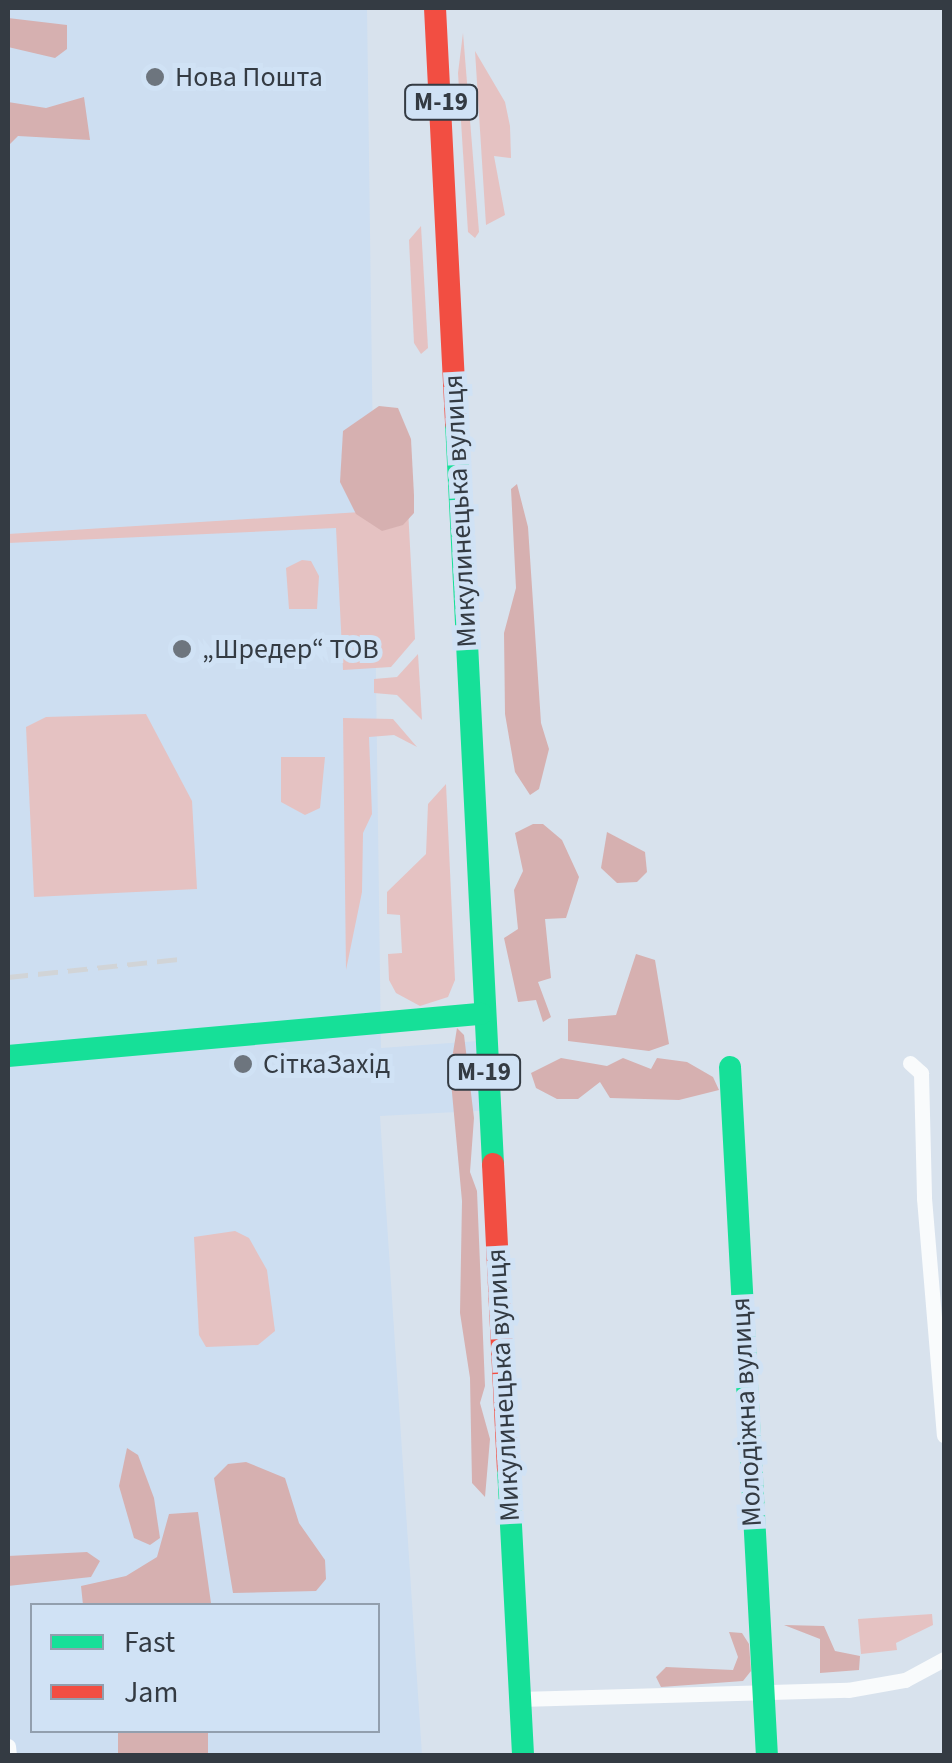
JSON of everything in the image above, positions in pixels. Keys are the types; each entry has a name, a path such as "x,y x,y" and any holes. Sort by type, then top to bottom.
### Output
{"main road":[{"name":"Микулинецька вулиця","path":"435,8 481,1014 523,1756"},
{"path":"8,1056 481,1014"},
{"name":"Молодіжна вулиця","path":"730,1068 767,1756"}],"street":[{"path":"915,1068 944,1435"},
{"path":"519,1698 848,1690 905,1680 944,1659"},
{"path":"8,1746 10,1756"}],"shaded area":[{"path":"8,8 367,8 381,1048 492,1040 495,1110 380,1116 422,1755 8,1756"},
{"path":"8,18 67,25 67,49 55,58 8,47"},
{"path":"463,33 479,232 475,238 468,232 458,73"},
{"path":"475,51 505,102 510,126 511,158 494,156 505,215 486,225"},
{"path":"84,97 90,140 18,136 8,146 8,102 46,108"},
{"path":"421,226 428,348 421,354 414,343 409,240"},
{"path":"379,406 398,408 411,439 414,495 414,513 403,525 382,531 356,514 340,482 343,431"},
{"path":"517,484 528,527 541,723 549,749 539,789 530,795 515,772 505,714 504,633 516,588 511,489"},
{"path":"408,509 415,639 391,667 343,670 336,528 8,543 8,534"},
{"path":"302,560 311,561 319,576 317,609 289,609 286,568"},
{"path":"418,654 422,720 397,695 374,693 374,679 397,677"},
{"path":"146,714 192,801 197,889 34,897 26,727 46,717"},
{"path":"343,718 393,719 417,747 394,735 369,737 372,814 363,833 362,892 346,970"},
{"path":"281,757 325,757 320,808 305,815 281,802"},
{"path":"446,784 455,980 448,997 420,1006 396,993 389,980 388,954 402,953 400,915 387,914 387,892 426,854 428,804"},
{"path":"533,824 543,824 562,840 579,877 566,918 545,919 551,978 538,982 551,1017 543,1022 536,1000 518,1002 504,938 518,929 514,890 523,871 515,833"},
{"path":"607,832 645,852 647,872 637,882 617,883 601,868"},
{"path":"636,954 655,960 669,1044 649,1051 568,1041 568,1019 616,1015"},
{"path":"457,1028 464,1035 474,1118 470,1172 477,1191 485,1386 480,1403 490,1439 485,1497 472,1483 470,1378 460,1313 462,1201 450,1071"},
{"path":"561,1058 607,1066 623,1058 651,1069 657,1058 687,1062 713,1077 719,1090 679,1100 610,1098 600,1082 578,1099 557,1099 536,1088 531,1073"},
{"path":"235,1231 249,1238 267,1270 275,1331 258,1345 206,1347 199,1335 194,1237"},
{"path":"127,1448 138,1455 154,1498 160,1538 150,1545 134,1538 119,1486"},
{"path":"246,1462 285,1478 299,1523 325,1560 326,1579 316,1591 233,1593 214,1478 228,1464"},
{"path":"198,1512 211,1603 83,1603 81,1586 126,1576 157,1557 169,1514"},
{"path":"87,1552 100,1561 91,1577 8,1586 8,1556"},
{"path":"932,1614 933,1625 896,1643 897,1650 861,1654 858,1619"},
{"path":"784,1625 824,1626 835,1651 860,1656 859,1670 820,1673 820,1639"},
{"path":"729,1632 742,1633 749,1644 751,1671 743,1681 661,1687 656,1677 666,1667 733,1670 738,1657"},
{"path":"118,1733 208,1733 208,1756 118,1756"}],"railway":[{"path":"8,977 178,959"}],"traffic: fast":[{"path":"456,423 493,1164"},
{"path":"8,1056 481,1014"},
{"path":"730,1067 767,1756"},
{"path":"508,1468 523,1756"}],"traffic: jam":[{"path":"435,8 456,423"},
{"path":"493,1164 508,1468"}],"place":[{"name":"Нова Пошта","path":"155,77"},
{"name":"„Шредер“ ТОВ","path":"182,649"},
{"name":"СіткаЗахід","path":"243,1064"}]}
